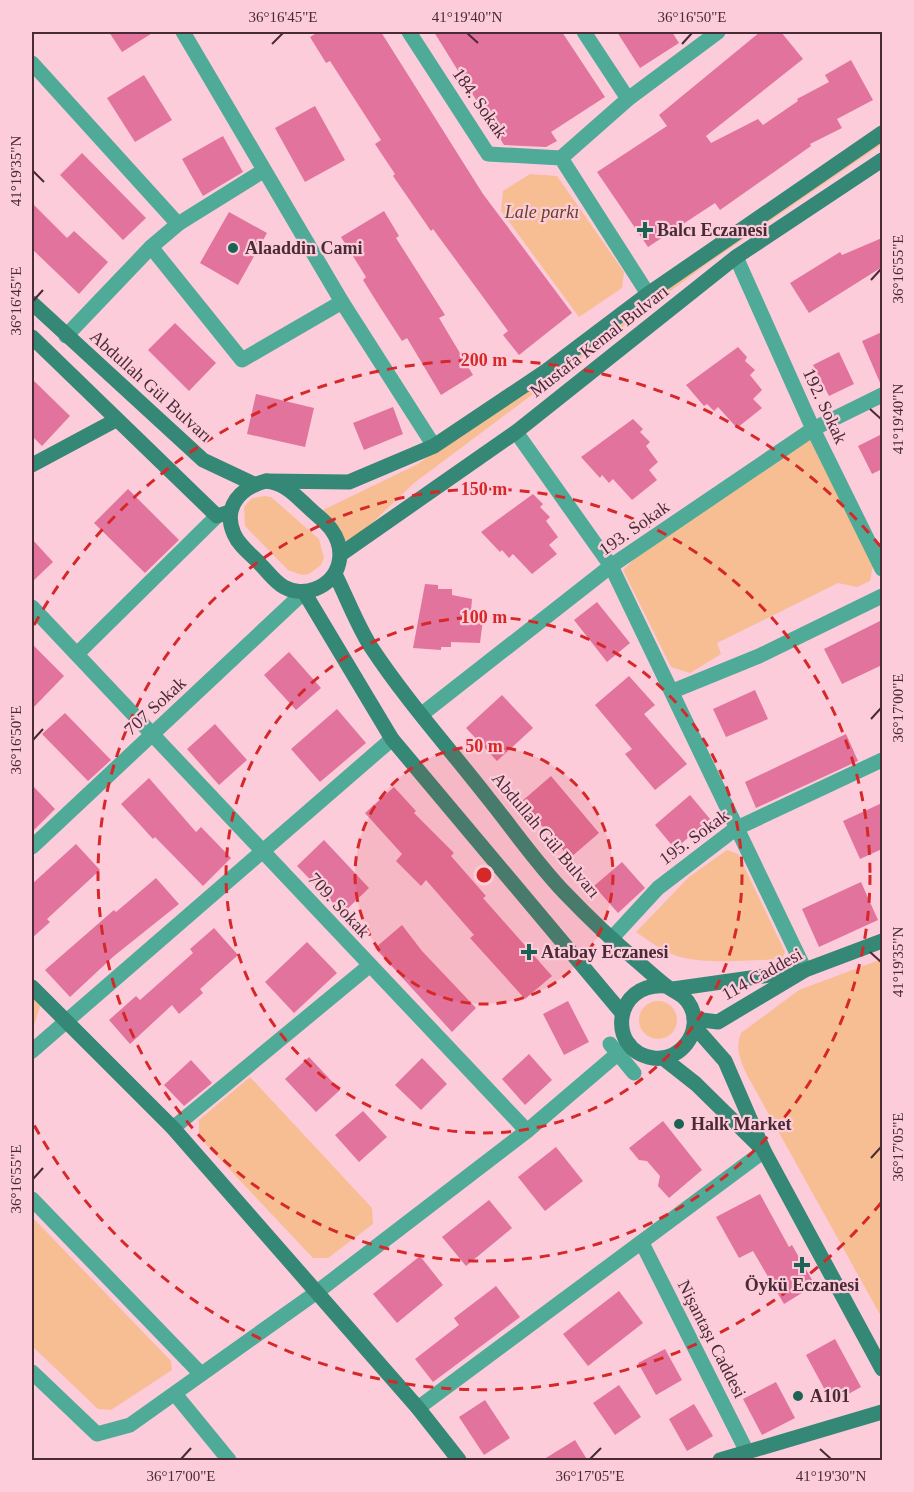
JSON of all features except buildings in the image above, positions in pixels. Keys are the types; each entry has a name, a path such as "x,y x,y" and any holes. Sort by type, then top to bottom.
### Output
{"main road":[{"name":"Mustafa Kemal Bulvarı","path":"260,483 349,482 434,446 546,371 648,294 882,133"},
{"name":"Mustafa Kemal Bulvarı","path":"341,554 516,432 736,257 882,160"},
{"name":"Abdullah Gül Bulvarı","path":"32,303 203,460 260,483 277,482 286,488 330,528 341,554"},
{"path":"32,337 116,420 223,514 241,544 282,586 303,592 323,585 336,574 341,554"},
{"path":"32,465 116,420"},
{"path":"223,514 243,491 260,483"},
{"name":"Abdullah Gül Bulvarı","path":"336,574 370,646 562,891 611,939 670,987"},
{"path":"303,592 392,739 622,1012"},
{"name":"114 Caddesi","path":"694,1022 718,1022 805,970 882,942"},
{"path":"764,1151 696,1084 663,1058 644,1056 619,1047 622,1012 627,1002 644,988 670,987 805,970"},
{"path":"32,987 172,1128 418,1408 459,1461"},
{"path":"670,987 688,1002 694,1022 725,1061 764,1151 882,1370"},
{"path":"663,1058 684,1047 694,1022"},
{"path":"720,1461 882,1412"}],"street":[{"path":"183,32 342,302 434,446"},
{"name":"184. Sokak","path":"409,32 488,154 561,158"},
{"path":"584,32 628,99"},
{"path":"648,294 561,158 628,99 718,32"},
{"path":"32,63 178,224"},
{"path":"66,336 151,247 178,224 263,171"},
{"path":"151,247 242,360 342,302"},
{"name":"192. Sokak","path":"736,257 813,429 882,569"},
{"name":"193. Sokak","path":"422,714 611,566 813,429 882,395"},
{"path":"516,432 611,566 673,691 735,829 805,970"},
{"path":"77,654 223,514"},
{"name":"707 Sokak","path":"32,847 303,592"},
{"path":"673,691 759,656 882,596"},
{"name":"709. Sokak","path":"32,607 527,1131"},
{"path":"32,1051 68,1022 261,850 392,739"},
{"name":"195. Sokak","path":"611,939 658,888 735,829 882,760"},
{"path":"172,1128 369,966"},
{"path":"32,1372 98,1434 130,1425 316,1292 527,1131 619,1047 634,1073"},
{"path":"418,1408 764,1151"},
{"path":"32,1199 201,1374"},
{"name":"Nişantaşı Caddesi","path":"642,1243 747,1452"},
{"path":"175,1394 229,1461"}],"green space":[{"path":"882,133 882,144 704,266 414,483 349,545 323,510 418,464 701,258"},
{"name":"Lale parkı","path":"530,174 557,176 624,272 622,288 579,317 501,211 503,191"},
{"path":"812,433 874,561 870,581 857,587 838,583 717,643 721,654 690,673 671,667 623,570 670,525"},
{"path":"271,497 319,539 324,558 321,565 309,574 302,575 288,570 245,526 244,507 252,498"},
{"path":"727,850 738,854 785,952 782,959 729,961 689,959 656,946 636,932 689,877"},
{"path":"882,959 882,1318 747,1075 738,1049 741,1033 799,990"},
{"path":"32,995 41,1004 32,1031"},
{"path":"658,1001 672,1006 677,1020 672,1034 658,1039 644,1034 639,1020 644,1006"},
{"path":"250,1077 372,1208 373,1224 328,1258 313,1258 199,1137 199,1120"},
{"path":"32,1217 171,1361 172,1370 111,1410 98,1409 32,1346"}],"place":[{"name":"Balcı Eczanesi","path":"645,230"},
{"name":"Alaaddin Cami","path":"233,248"},
{"name":"Atabay Eczanesi","path":"529,952"},
{"name":"Halk Market","path":"679,1124"},
{"name":"Öykü Eczanesi","path":"802,1265"},
{"name":"A101","path":"798,1396"}]}
